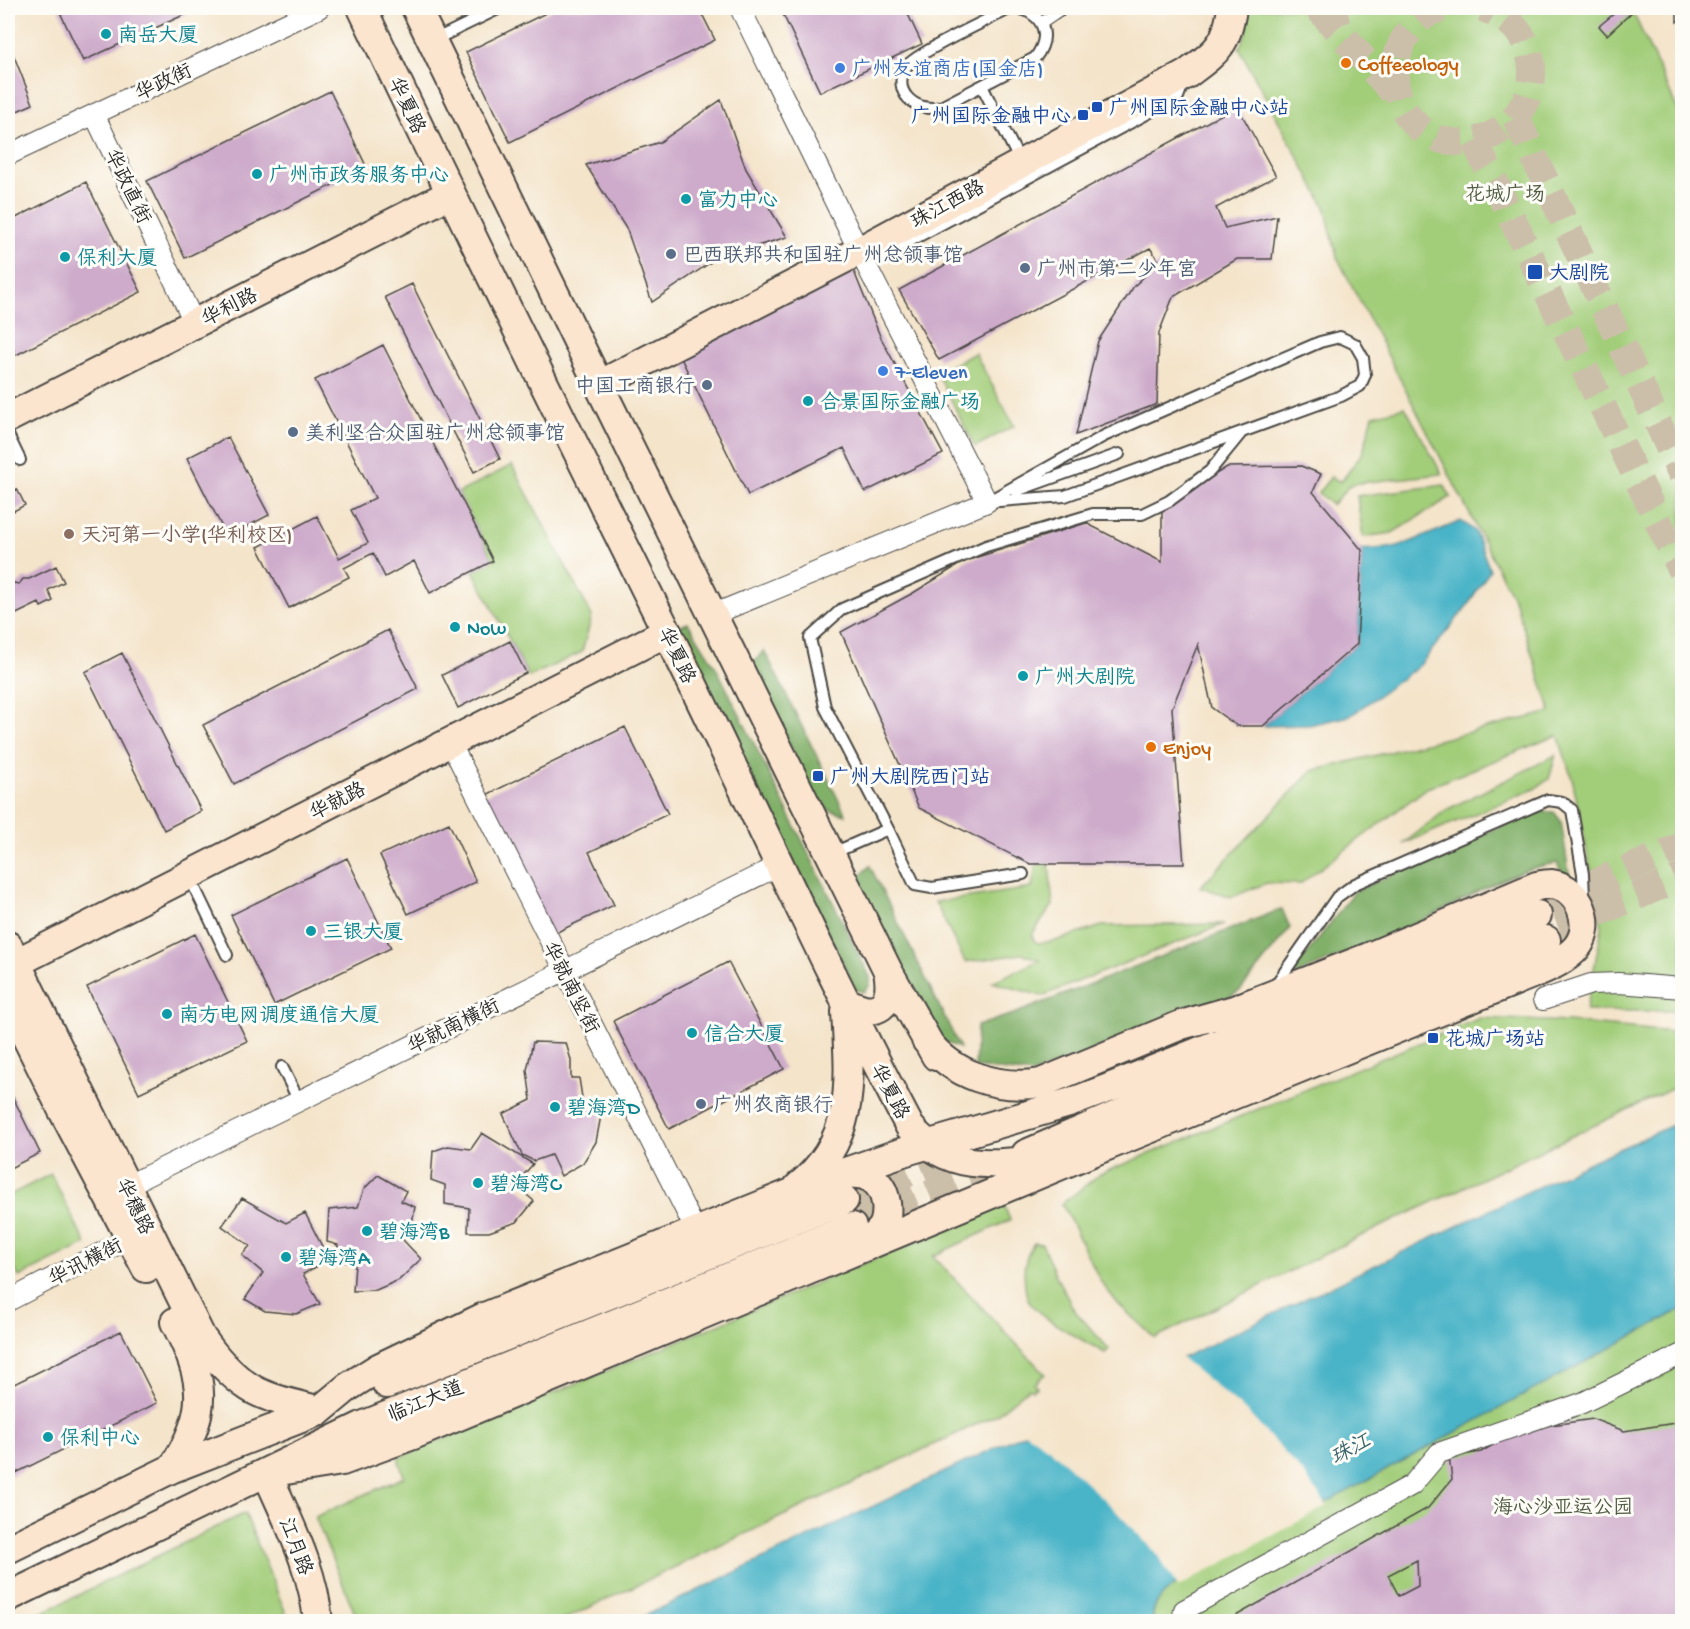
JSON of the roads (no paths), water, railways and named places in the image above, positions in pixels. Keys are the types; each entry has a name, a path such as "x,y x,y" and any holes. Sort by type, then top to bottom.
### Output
{"main road":[{"name":"华夏路","path":"362,8 450,194 667,632 845,1001 910,1127 935,1150 977,1164 1005,1164 1045,1158"},
{"path":"416,8 712,615 888,971 926,1040 950,1074 978,1092 1034,1102 1072,1102"},
{"name":"珠江西路","path":"599,385 859,251 1186,74 1218,49 1226,37 1232,8"},
{"name":"华利路","path":"8,418 450,194"},
{"name":"华就路","path":"10,959 188,875 667,632"},
{"path":"926,1040 936,1053 959,1070 996,1083 1025,1086 1054,1079 1181,1025 1234,1010 1418,937 1537,886 1551,884 1562,887 1578,902 1584,914 1583,936 1578,946 1560,961 1537,972 1086,1141 1045,1158 1007,1187"},
{"path":"8,1597 267,1473 342,1461 414,1435 847,1213 928,1145 1072,1102 1542,928 1086,1141 1007,1187 847,1213 794,1191"},
{"name":"华穗路","path":"10,959 201,1337 215,1357 250,1388 319,1411"},
{"path":"845,1001 858,1010 875,1009 883,1004 889,995 891,986 888,971"},
{"name":"华穗路","path":"8,1000 196,1368 201,1393 199,1414 188,1444 173,1468"},
{"path":"319,1411 348,1387 378,1368 482,1318 794,1191 814,1174 838,1134 845,1117 850,1075 845,1001"},
{"path":"977,1164 997,1162 1086,1141"},
{"name":"临江大道","path":"173,1468 847,1213"},
{"path":"8,1547 173,1468"},
{"name":"江月路","path":"267,1473 309,1574 318,1622"}],"street":[{"name":"华政街","path":"8,155 319,8"},
{"path":"712,615 987,502 859,251 740,8"},
{"name":"华政直街","path":"94,114 195,324"},
{"name":"华就南竖街","path":"450,742 696,1231"},
{"name":"华就南横街","path":"126,1186 780,865"},
{"path":"1543,1000 1592,984 1619,983 1683,988"},
{"name":"华讯横街","path":"8,1301 130,1238"},
{"path":"1182,1622 1184,1610 1412,1485 1439,1453 1582,1403 1683,1354"}],"lane":[{"path":"432,41 500,8"},
{"path":"1041,23 1063,8"},
{"path":"1007,10 1026,10 1035,15 1041,23 1044,41 1035,58 941,107 923,108 908,99 902,82 903,73 913,58 1007,10"},
{"path":"859,251 880,257 1178,98 1186,74"},
{"path":"981,86 1021,164"},
{"path":"1340,337 1355,344 1363,358 1365,375 1360,386 1335,398 1065,496 987,502 1104,436 1320,342 1340,337"},
{"path":"1023,874 932,888 915,885 825,707 810,638 842,609 986,546 1093,514 1142,514 1169,501 1210,471 1242,432"},
{"path":"8,435 20,460"},
{"path":"987,502 1119,454"},
{"path":"1268,996 1338,897 1355,884 1548,800 1562,802 1572,810 1583,874 1584,914"},
{"path":"831,854 888,829"},
{"path":"188,875 227,955"},
{"path":"282,1067 299,1101"}],"water":[{"path":"1461,521 1475,531 1490,570 1467,606 1420,665 1350,716 1309,725 1263,726 1357,644 1362,550 1398,547"},
{"name":"珠江","path":"1682,1121 1682,1309 1175,1585 1162,1596 1156,1605 1153,1621 632,1622 1594,1160"}],"tunnel":[{"path":"1318,8 1398,98"},
{"path":"1320,8 1332,12 1349,8"},
{"path":"1443,8 1422,18 1402,43 1396,61 1395,79 1398,97 1406,113 1418,127 1434,137 1453,142 1475,141 1494,134 1510,122 1522,107 1530,89 1532,69 1528,49 1517,30 1502,17 1483,8"},
{"path":"1516,118 1682,475"},
{"path":"1475,142 1682,571"},
{"path":"1510,919 1682,846"},
{"path":"1520,945 1682,877"},
{"path":"844,1200 968,1148"},
{"path":"852,1227 1008,1161"}],"place":[{"name":"南岳大厦","path":"106,34"},
{"name":"Coffeeology","path":"1346,63"},
{"name":"广州友谊商店(国金店)","path":"840,68"},
{"name":"广州国际金融中心站","path":"1097,107"},
{"name":"广州国际金融中心","path":"1083,115"},
{"name":"广州市政务服务中心","path":"257,174"},
{"name":"富力中心","path":"686,199"},
{"name":"巴西联邦共和国驻广州总领事馆","path":"671,254"},
{"name":"保利大厦","path":"65,257"},
{"name":"广州市第二少年宫","path":"1025,268"},
{"name":"大剧院","path":"1535,272"},
{"name":"7-Eleven","path":"883,371"},
{"name":"中国工商银行","path":"707,385"},
{"name":"合景国际金融广场","path":"808,401"},
{"name":"美利坚合众国驻广州总领事馆","path":"293,432"},
{"name":"天河第一小学(华利校区)","path":"69,534"},
{"name":"Now","path":"455,627"},
{"name":"广州大剧院","path":"1023,676"},
{"name":"Enjoy","path":"1151,747"},
{"name":"广州大剧院西门站","path":"818,776"},
{"name":"三银大厦","path":"311,931"},
{"name":"南方电网调度通信大厦","path":"167,1014"},
{"name":"信合大厦","path":"692,1033"},
{"name":"花城广场站","path":"1433,1038"},
{"name":"广州农商银行","path":"701,1104"},
{"name":"碧海湾D","path":"555,1107"},
{"name":"碧海湾C","path":"478,1183"},
{"name":"碧海湾B","path":"367,1231"},
{"name":"碧海湾A","path":"286,1257"},
{"name":"保利中心","path":"48,1437"}],"park label":[{"name":"花城广场","path":"1505,193"},
{"name":"海心沙亚运公园","path":"1563,1506"}]}
